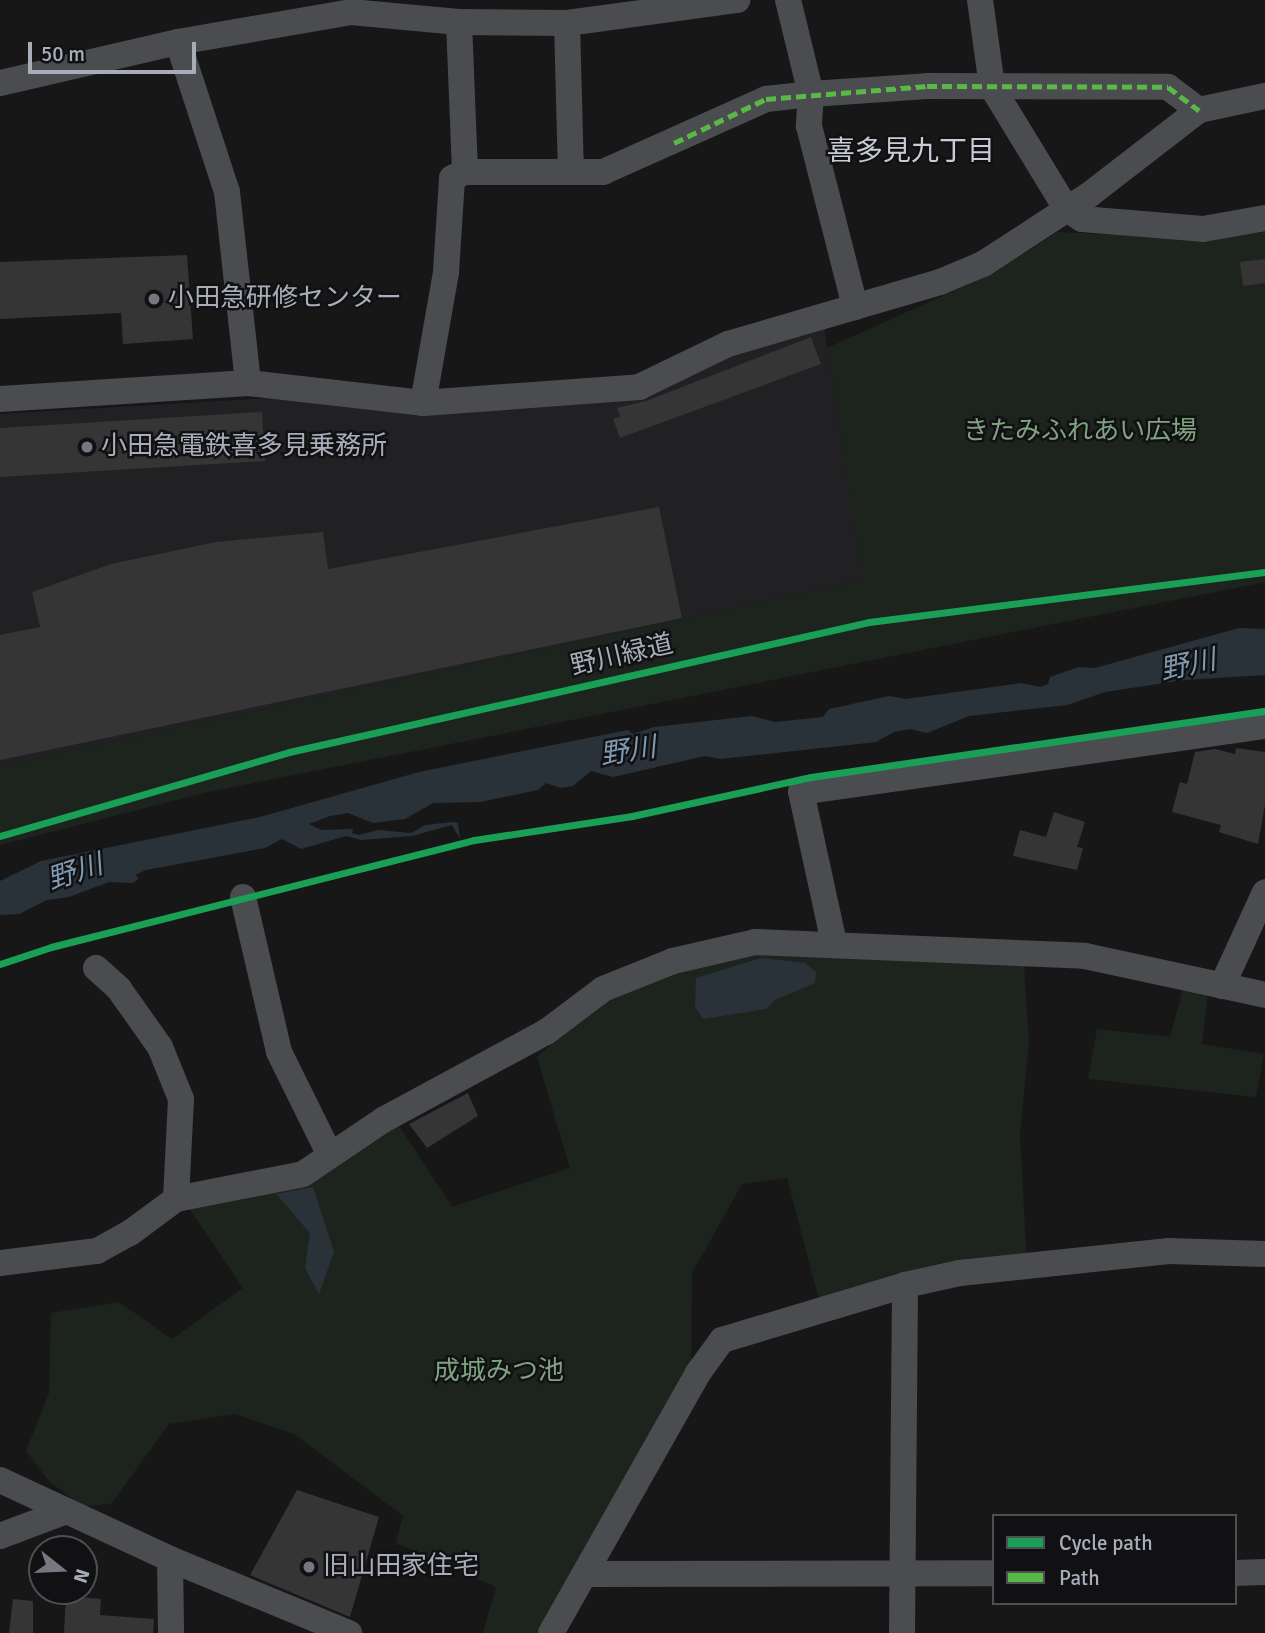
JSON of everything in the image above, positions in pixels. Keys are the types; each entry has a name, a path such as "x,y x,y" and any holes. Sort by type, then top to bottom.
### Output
{"street":[{"path":"0,83 350,6 459,22 566,23 737,0"},
{"path":"788,0 811,94 809,126 855,307"},
{"path":"980,0 992,87 1066,208 1082,219 1203,229 1265,218"},
{"path":"459,22 465,173"},
{"path":"566,23 571,172"},
{"path":"178,43 227,192 247,383"},
{"path":"423,403 446,272 452,178 465,173 603,172 674,143 766,99 811,94 992,87 1168,87 1199,110"},
{"path":"0,399 247,383 423,403 639,387 728,344 855,307 982,264 1066,208 1199,110 1265,96"},
{"path":"834,943 801,792 1265,726"},
{"path":"1222,986 1265,892"},
{"path":"243,897 279,1052 329,1153"},
{"path":"0,1264 97,1251 130,1233 176,1199 303,1174 329,1153 508,1055 603,989 673,961 755,942 834,943 1085,956 1265,995"},
{"path":"96,968 119,989 160,1048 181,1099 176,1199"},
{"path":"551,1633 698,1374 722,1340 905,1285 960,1273 1169,1251 1265,1254"},
{"path":"902,1633 905,1285"},
{"path":"0,1480 170,1559 349,1633"},
{"path":"0,1536 64,1512"},
{"path":"170,1559 171,1633"},
{"path":"586,1574 992,1573"},
{"path":"1237,1573 1265,1573"}],"shaded area":[{"path":"824,327 864,580 0,766 0,414 287,397 435,415 734,356"}],"green space":[{"name":"きたみふれあい広場","path":"1058,232 1204,238 1265,232 1265,582 204,793 0,845 0,766 863,580 827,348 985,277"},
{"name":"成城みつ池","path":"1023,950 1029,1041 1020,1135 1027,1266 822,1311 787,1178 742,1184 692,1273 691,1387 541,1633 483,1633 496,1587 396,1543 403,1516 294,1434 235,1414 169,1424 111,1504 82,1506 49,1481 26,1451 49,1393 51,1313 119,1302 172,1339 243,1288 187,1205 398,1124 452,1207 570,1168 537,1057 619,984 687,953"},
{"path":"1184,985 1208,993 1202,1044 1264,1054 1256,1097 1088,1079 1097,1029 1170,1037"}],"water":[{"name":"野川","path":"1239,628 1265,629 1265,675 1184,680 1105,692 1067,705 969,716 927,733 910,729 894,732 876,742 720,759 705,756 613,777 591,771 573,786 561,788 546,783 538,790 480,802 433,803 405,819 373,823 348,813 330,816 309,824 322,830 353,829 352,833 359,835 378,830 411,833 425,825 453,822 458,823 460,839 452,825 412,836 361,840 346,836 301,849 282,839 265,848 146,870 135,875 139,878 133,883 109,882 69,897 47,900 19,914 0,915 0,881 41,861 260,817 419,772 628,730 633,734 654,727 752,716 775,722 823,717 829,709 889,696 906,699 1021,683 1040,687 1048,684 1050,677 1079,667 1095,668"},
{"path":"761,958 805,963 816,972 815,983 775,1000 766,1009 703,1019 695,1007 696,978"},
{"path":"313,1187 334,1252 319,1294 305,1268 310,1233 276,1194"}],"building":[{"path":"187,255 193,339 123,344 121,313 0,319 0,262"},
{"path":"1265,259 1265,283 1243,286 1240,262"},
{"path":"811,337 821,364 620,438 613,419 620,417 617,408 646,401"},
{"path":"262,412 265,461 0,477 0,428"},
{"path":"659,507 682,618 0,760 0,635 40,627 32,592 111,564 216,542 323,532 328,569"},
{"path":"1236,748 1265,752 1265,805 1258,844 1219,832 1221,825 1172,812 1180,782 1187,784 1195,752 1215,749 1235,754"},
{"path":"1054,812 1085,822 1077,847 1083,848 1077,870 1013,856 1020,830 1046,837"},
{"path":"468,1093 478,1116 427,1148 409,1124"},
{"name":"旧山田家住宅","path":"297,1490 379,1517 350,1617 250,1575"},
{"path":"13,1599 28,1600 28,1605 33,1605 33,1633 9,1633"},
{"path":"98,1599 101,1599 100,1615 154,1619 153,1633 64,1633 66,1605 98,1605"}],"marked path":[{"path":"674,143 766,99 927,86 1168,87 1199,110"}],"cycle path":[{"name":"野川緑道","path":"0,836 289,752 869,622 1265,572"},
{"path":"0,964 51,947 474,840 632,816 811,777 1265,711"}],"place":[{"name":"小田急研修センター","path":"154,299"},
{"name":"小田急電鉄喜多見乗務所","path":"87,447"},
{"name":"旧山田家住宅","path":"309,1567"}],"district":[{"name":"喜多見九丁目","path":"911,151"}]}
